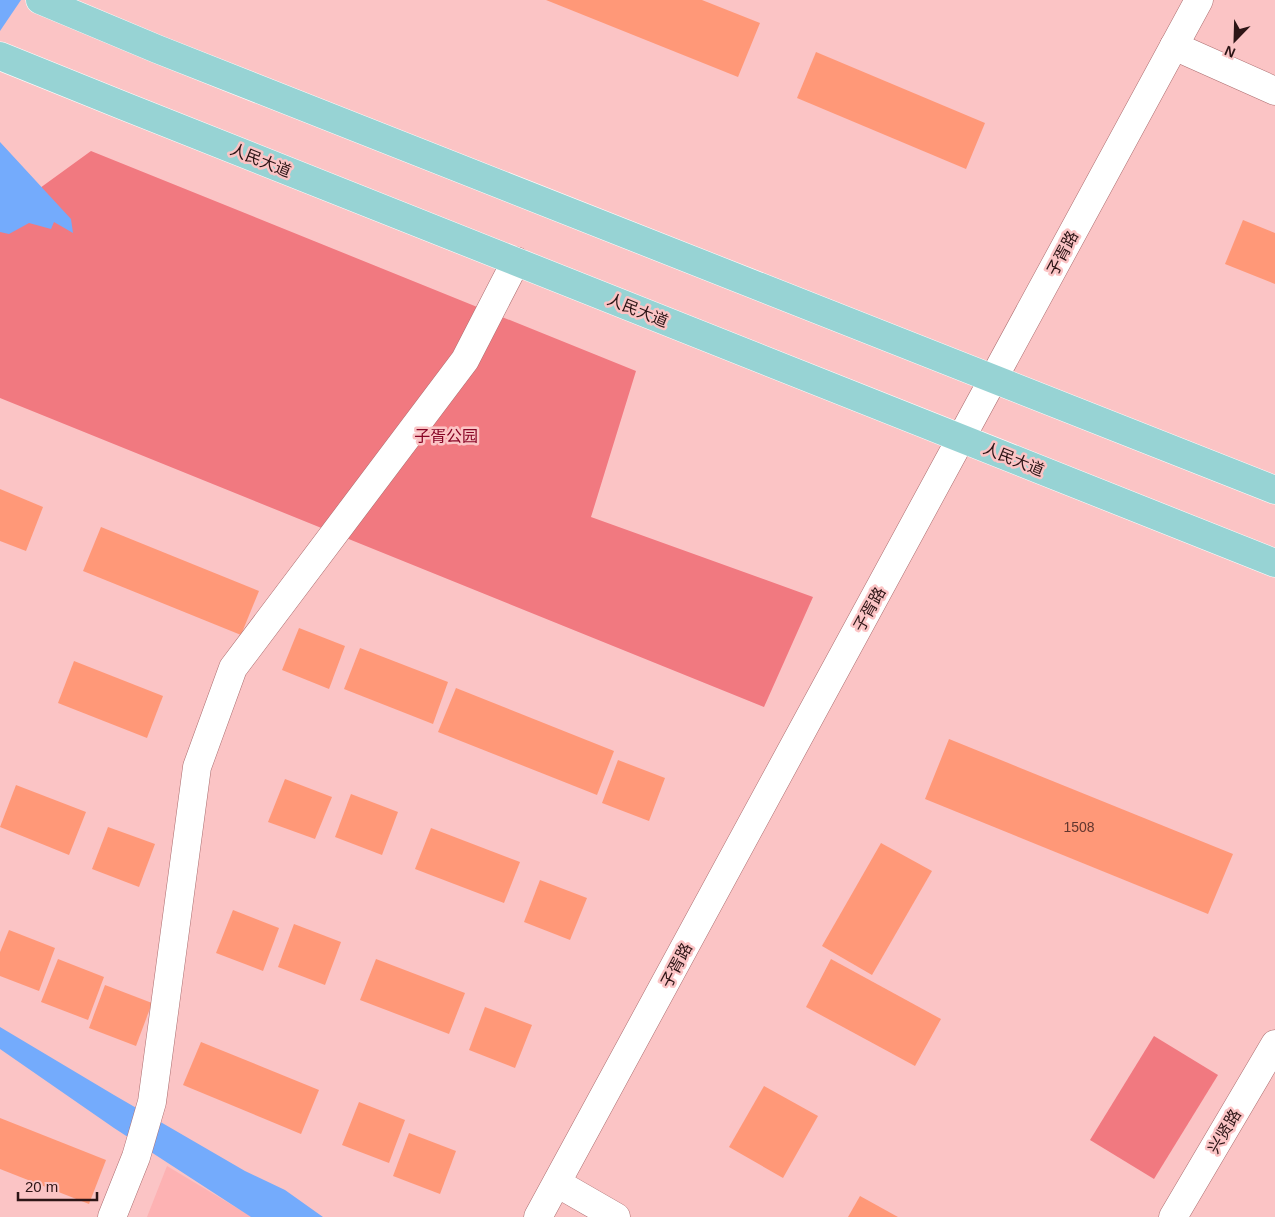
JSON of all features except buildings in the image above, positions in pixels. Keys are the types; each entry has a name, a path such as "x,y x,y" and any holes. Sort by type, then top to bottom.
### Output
{"main road":[{"path":"40,0 158,49 1275,490"},
{"name":"人民大道","path":"0,56 1275,564"}],"street":[{"name":"子胥路","path":"538,1217 1199,0"},
{"path":"1174,46 1275,91"},
{"path":"112,1217 136,1157 152,1102 197,767 233,668 465,360 516,261"},
{"name":"兴贤路","path":"1173,1217 1275,1044"},
{"path":"557,1183 616,1217"}],"shaded area":[{"path":"167,1166 252,1217 147,1217"}],"green space":[{"name":"子胥公园","path":"91,151 636,371 591,517 813,597 764,707 0,398 0,217"},
{"path":"1154,1036 1218,1075 1154,1179 1090,1140"}],"water":[{"path":"0,0 21,0 0,31"},
{"path":"0,142 71,219 73,233 54,222 51,229 29,223 9,234 0,232"},
{"path":"0,1027 245,1171 285,1190 323,1217 251,1217 114,1128 0,1049"}]}
